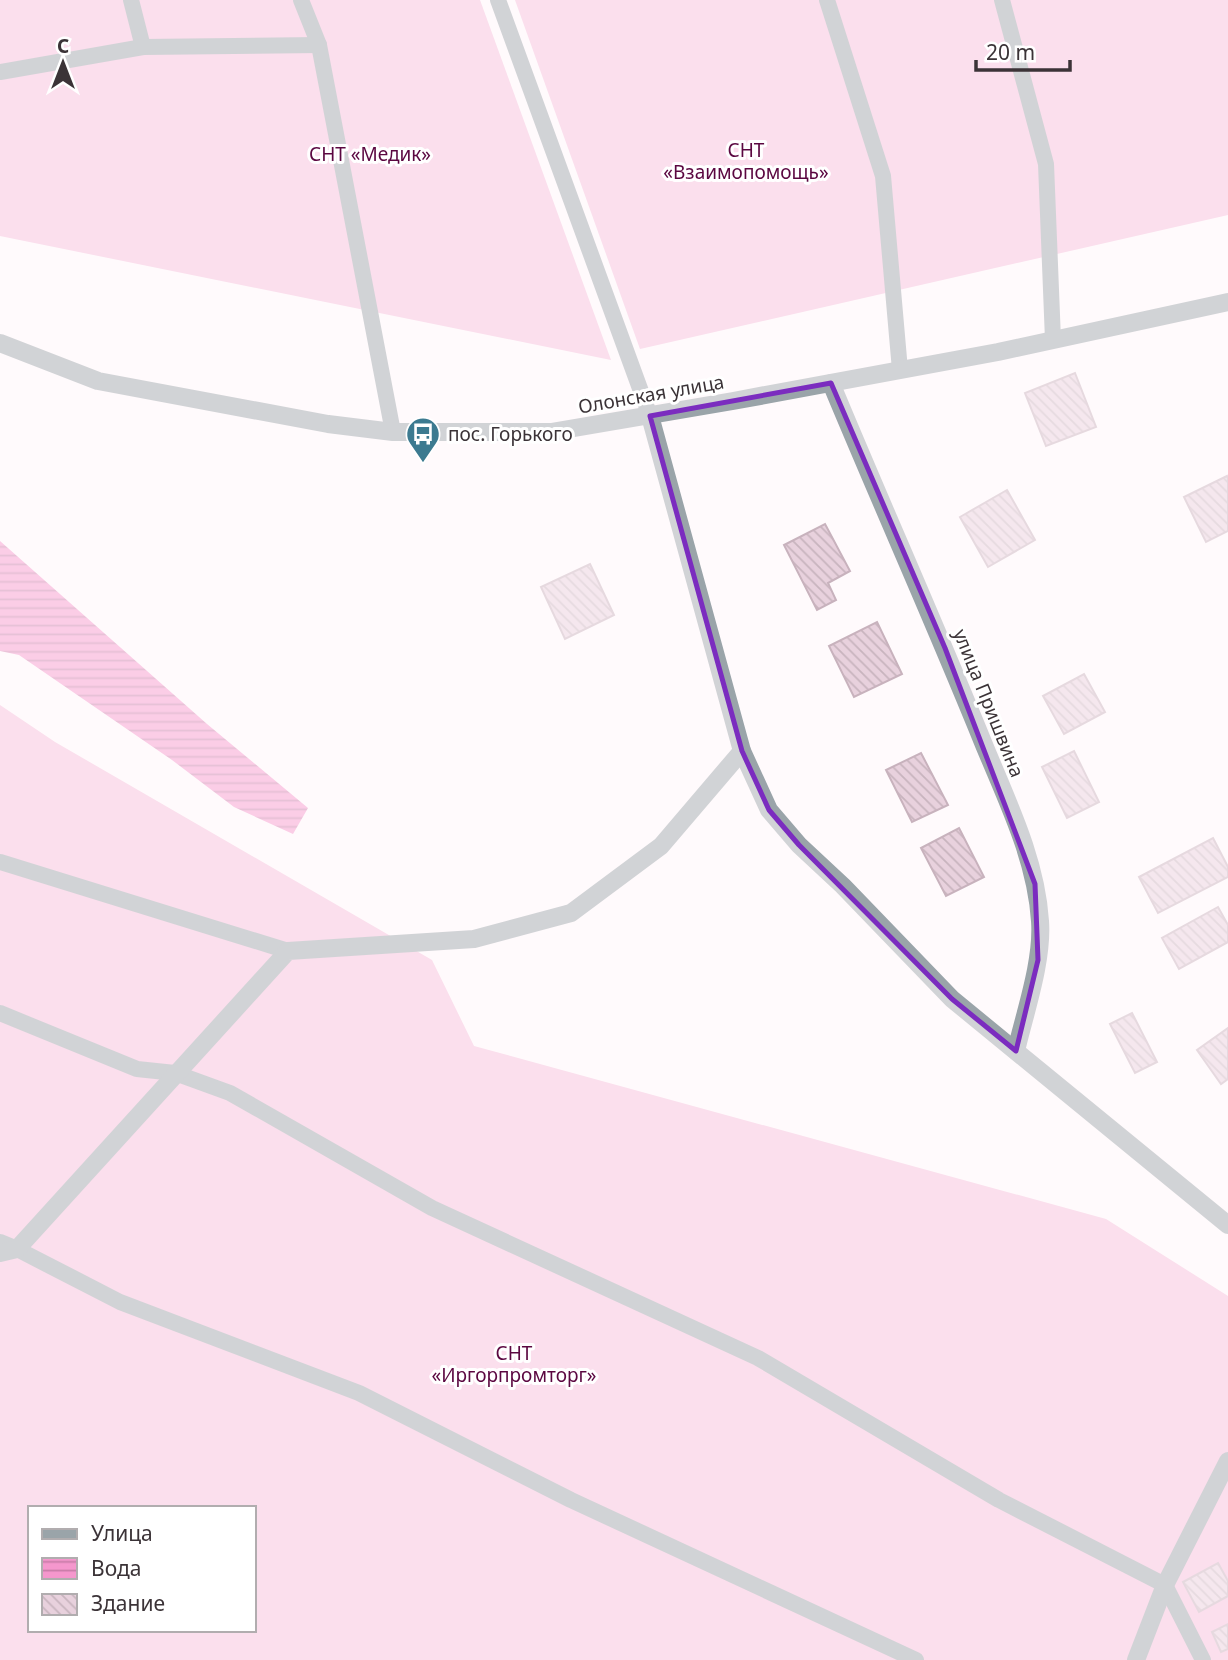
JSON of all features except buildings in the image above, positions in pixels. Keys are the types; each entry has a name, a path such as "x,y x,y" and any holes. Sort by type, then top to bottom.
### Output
{"street":[{"name":"Олонская улица","path":"0,343 98,380 328,424 393,432 551,432 998,352 1228,302"},
{"name":"улица Пришвина","path":"831,383 945,648 1021,836 1035,884 1040,923 1038,960 1016,1051"},
{"path":"650,415 742,751 768,810 799,845 843,886 952,999 1228,1225"},
{"path":"6,1248 288,951 474,939 571,913 661,846 742,751"},
{"path":"1136,1660 1165,1585 1228,1461"}],"lane":[{"path":"131,0 143,47"},
{"path":"301,0 319,45 393,432"},
{"path":"498,0 650,415"},
{"path":"827,0 883,176 900,370"},
{"path":"1002,0 1046,164 1053,340"},
{"path":"0,72 143,47 319,45"},
{"path":"0,862 288,951"},
{"path":"0,1013 137,1069 175,1073 230,1093 432,1208 758,1358 999,1500 1165,1585 1203,1660"},
{"path":"6,1248 120,1302 359,1393 571,1500 916,1660"}],"highlighted area":[{"path":"831,383 945,648 1035,884 1038,960 1016,1051 952,999 799,845 769,810 742,751 650,416"}],"green space":[{"name":"СНТ «Медик»","path":"0,0 480,0 611,360 0,236"},
{"name":"СНТ «Взаимопомощь»","path":"515,0 1228,0 1228,215 640,349"},
{"name":"СНТ «Иргорпромторг»","path":"0,705 55,742 432,960 474,1046 1106,1219 1228,1296 1228,1660 0,1660"}],"water":[{"path":"0,541 207,724 308,808 293,834 234,807 172,760 19,655 0,651"}],"place":[{"name":"пос. Горького","path":"423,464"}]}
